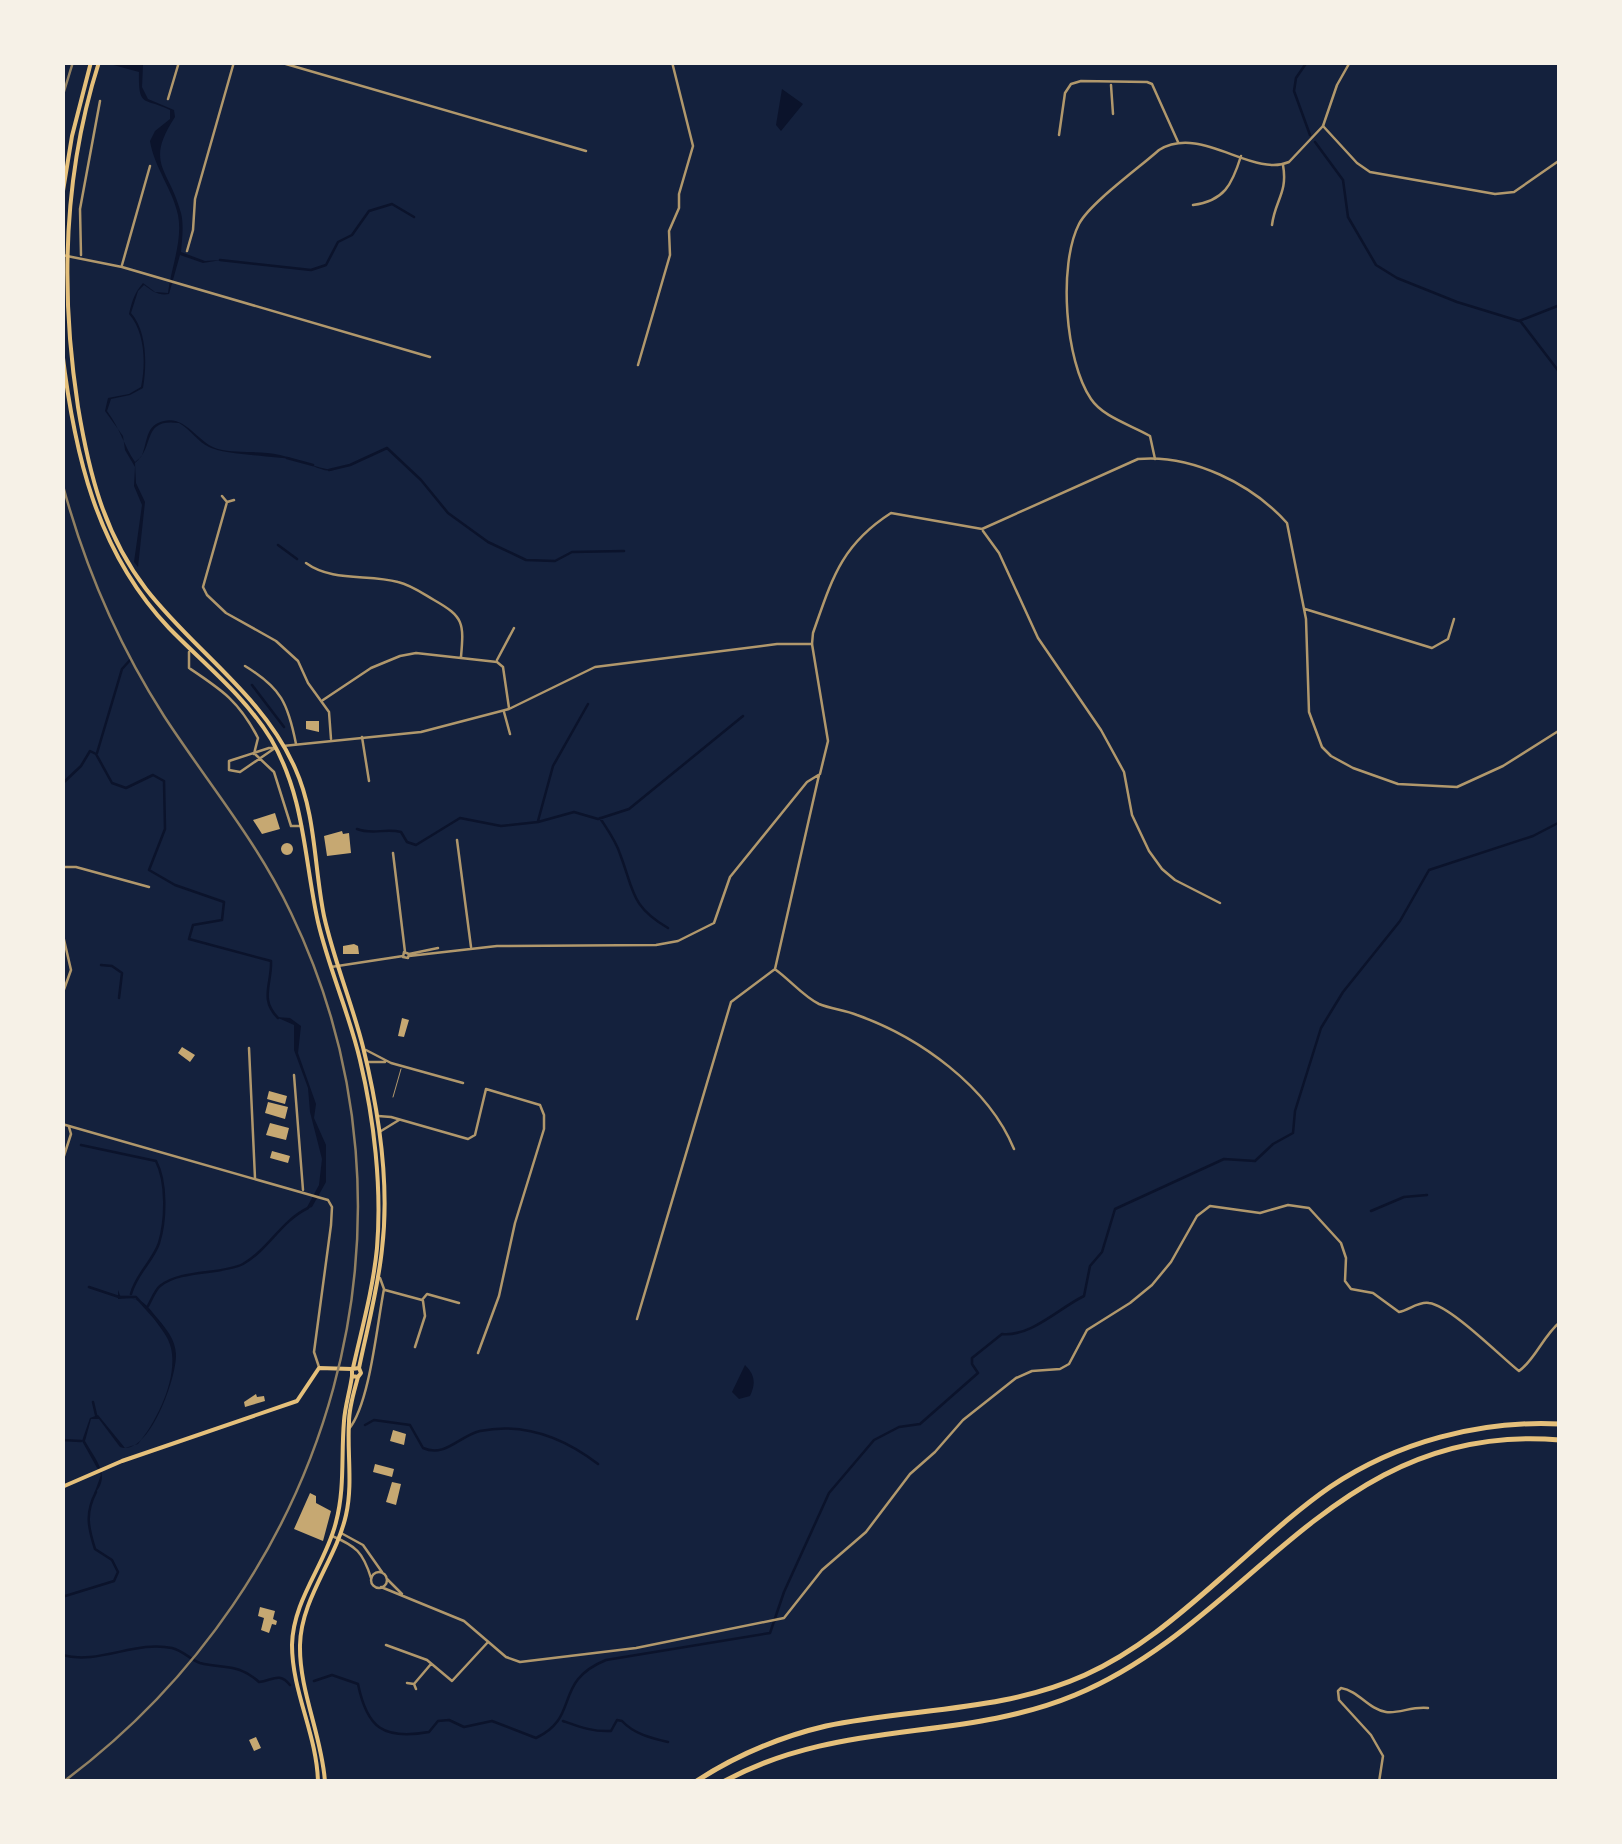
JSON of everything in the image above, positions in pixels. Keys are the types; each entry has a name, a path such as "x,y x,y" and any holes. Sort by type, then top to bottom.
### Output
{"highway":[{"path":"694,1782 762,1746 799,1734 874,1718 998,1702 1086,1675 1155,1634 1296,1513 1366,1466 1409,1446 1460,1432 1509,1424 1560,1424"},
{"path":"723,1782 780,1755 811,1746 1005,1716 1074,1696 1146,1658 1294,1534 1371,1481 1407,1464 1461,1447 1560,1440"}],"main road":[{"path":"62,197 72,136 91,62"},
{"path":"99,63 79,143 64,255 68,328 84,446 98,502 123,561"},
{"path":"62,350 87,487 123,561 192,649 245,702 276,748 293,788 318,919 379,1134 385,1200 379,1271 344,1415 342,1490 333,1533 301,1602 292,1646 318,1782"},
{"path":"144,592 258,707 296,768 306,804 322,904 367,1063 377,1240 354,1372 348,1430 350,1488 340,1536 308,1605 300,1642 325,1782"},
{"path":"62,1487 113,1464 297,1401 319,1368 354,1372"}],"street":[{"path":"168,100 180,62"},
{"path":"187,251 195,199 234,62"},
{"path":"638,365 670,255 669,231 679,208 679,194 693,146 672,62"},
{"path":"1283,165 1323,126 1336,85 1350,62"},
{"path":"282,63 586,151"},
{"path":"1059,135 1070,84 1150,82 1178,142"},
{"path":"1110,83 1113,114"},
{"path":"81,256 80,209 100,101"},
{"path":"1323,126 1370,172 1496,194 1514,192 1560,160"},
{"path":"1155,459 1150,436 1099,408 1083,384 1074,352 1066,279 1076,232 1085,216 1159,150 1178,142 1283,165"},
{"path":"1193,205 1220,197 1228,188 1241,156"},
{"path":"1272,225 1285,188 1283,165"},
{"path":"122,267 150,166"},
{"path":"64,255 122,267 430,356"},
{"path":"638,1319 727,1012 734,999 775,969 828,741 812,644 840,560 857,538 887,516 897,513 982,528 1138,458 1212,471 1282,516 1290,532 1304,609 1309,712 1322,747 1353,768 1398,784 1457,787 1503,766 1560,730"},
{"path":"222,496 227,502"},
{"path":"227,502 234,500"},
{"path":"227,502 203,587 206,595 226,613 298,660 329,712 331,740"},
{"path":"982,528 999,553 1038,638 1094,718 1124,772 1132,815 1149,851 1175,880 1220,902"},
{"path":"306,563 319,572 404,583 448,608 458,616 464,630 461,658"},
{"path":"1304,609 1432,648 1448,639 1454,619"},
{"path":"497,662 514,628"},
{"path":"276,748 240,772 228,770 229,761 276,748 284,746 421,732 506,710 595,667 777,644 812,644"},
{"path":"192,649 187,656 189,668 218,686 250,722 259,745 254,754"},
{"path":"323,700 371,668 400,656 416,653 497,662 503,667 510,734"},
{"path":"245,666 272,684 280,695 296,744"},
{"path":"362,736 369,781"},
{"path":"254,754 274,772 291,826 303,826"},
{"path":"331,967 471,948 656,945 678,941 714,922 730,877 807,782 820,774"},
{"path":"458,840 471,948"},
{"path":"393,852 406,955"},
{"path":"62,867 72,866 149,887"},
{"path":"62,931 71,970 62,995"},
{"path":"406,955 438,948"},
{"path":"775,969 816,1003 856,1014 916,1041 950,1067 1006,1129 1014,1149"},
{"path":"363,1046 372,1055 392,1063"},
{"path":"249,1048 255,1178"},
{"path":"367,1063 378,1060 463,1083"},
{"path":"294,1074 303,1192"},
{"path":"373,1117 400,1119 468,1139 474,1135 486,1089 540,1105 544,1129 499,1296 478,1353"},
{"path":"379,1134 400,1119"},
{"path":"65,1124 330,1202 331,1225 314,1352 319,1368"},
{"path":"62,1132 65,1124"},
{"path":"65,1124 71,1134"},
{"path":"62,1162 71,1134 81,1130 96,1133"},
{"path":"340,1536 364,1555 373,1585 464,1621 506,1657 522,1662 636,1648 783,1619 822,1570 866,1532 910,1474 962,1420 1024,1374 1069,1364 1087,1330 1152,1285 1172,1262 1198,1216 1210,1206 1260,1213 1288,1205 1309,1208 1341,1243 1346,1258 1345,1282 1351,1288 1373,1293 1397,1311 1422,1302 1436,1304 1519,1371 1526,1367 1546,1334 1560,1322"},
{"path":"348,1430 355,1422 368,1377 384,1289 379,1271"},
{"path":"374,1297 384,1289"},
{"path":"384,1289 426,1304 415,1347"},
{"path":"422,1300 427,1294 459,1304"},
{"path":"333,1533 363,1545 407,1598"},
{"path":"371,1578 376,1572 384,1574"},
{"path":"381,1587 384,1574"},
{"path":"386,1644 432,1663 452,1681 488,1642"},
{"path":"414,1684 432,1663"},
{"path":"407,1683 414,1684"},
{"path":"414,1684 416,1690"},
{"path":"1378,1782 1383,1756 1371,1735 1338,1700 1338,1691 1350,1690 1384,1712 1428,1708"}],"lane":[{"path":"393,1097 402,1066"}],"water":[{"path":"106,63 143,65 142,87 148,99 174,110 160,156 181,213 181,252 205,261 221,260 203,263 180,255 169,294 156,293 144,285 138,291 131,313 140,329 144,349 143,388 130,395 111,399 107,411 118,429 105,411 108,398 129,394 141,387 143,378 143,349 129,314 131,305 136,293 143,283 155,292 168,293 179,225 176,206 150,141 155,131 170,119 170,110 142,97 139,72"},
{"path":"782,89 803,104 781,131 776,125"},
{"path":"167,420 176,421 183,424 218,449 272,454 298,461 216,450 205,445 179,423 154,429 141,456 151,429"},
{"path":"124,441 135,462 139,458 135,463 136,483 145,502 138,567 134,562 142,505 134,486 135,467"},
{"path":"276,1017 290,1018 301,1026 298,1053 316,1104 314,1118 326,1145 326,1182 312,1207 306,1209 319,1185 322,1159 308,1088 294,1050 294,1025"},
{"path":"118,1290 121,1298 139,1300 146,1305 172,1339 176,1354 172,1380 166,1397 141,1441 169,1386 171,1348 144,1305 136,1300 118,1299"},
{"path":"745,1365 753,1376 753,1387 750,1396 739,1399 732,1392"},
{"path":"98,1415 124,1447 99,1419 91,1419 85,1441 102,1474 94,1494 101,1475 82,1441 90,1418"}],"building":[{"path":"306,721 319,721 319,732 306,729"},
{"path":"275,813 280,829 262,834 253,820"},
{"path":"349,833 351,853 327,856 324,836"},
{"path":"287,843 293,849 287,855 281,849"},
{"path":"354,944 359,954 343,954 343,946"},
{"path":"402,1018 409,1020 404,1037 398,1036"},
{"path":"182,1047 195,1055 190,1062 178,1053"},
{"path":"269,1091 287,1096 285,1104 267,1099"},
{"path":"268,1102 288,1107 285,1119 265,1113"},
{"path":"270,1123 289,1128 286,1140 266,1135"},
{"path":"272,1151 290,1156 288,1163 270,1158"},
{"path":"256,1394 264,1396 265,1401 245,1407 244,1402"},
{"path":"393,1430 406,1434 404,1445 390,1441"},
{"path":"375,1464 394,1469 392,1477 373,1472"},
{"path":"392,1482 401,1484 396,1505 386,1502"},
{"path":"310,1493 316,1496 316,1503 331,1511 323,1541 294,1529"},
{"path":"260,1607 275,1611 276,1625 272,1624 269,1633 261,1630 264,1618 258,1616"},
{"path":"256,1737 261,1748 254,1751 249,1740"}],"waterway":[{"path":"1307,62 1296,78 1294,91 1310,135"},
{"path":"1315,142 1343,180 1348,217 1376,265 1397,278 1457,302 1519,321 1560,305"},
{"path":"220,260 311,270 326,265 338,242 352,235 369,211 392,204 414,217"},
{"path":"1521,322 1560,373"},
{"path":"329,470 387,448 448,513 488,542 526,560 555,561 572,552 624,551"},
{"path":"287,458 313,465"},
{"path":"278,545 297,559"},
{"path":"97,753 122,669 131,659"},
{"path":"252,685 284,727"},
{"path":"538,821 553,766 588,704"},
{"path":"357,829 401,832 407,842 416,845 460,818 501,826 538,822 574,812 598,819 629,809 743,716"},
{"path":"62,784 90,751 96,754 112,783 126,788 153,775 164,781 165,829 149,870 175,885 224,902 222,920 193,925 189,939 271,961 268,998 278,1018"},
{"path":"600,818 616,844 640,904 668,928"},
{"path":"314,1681 332,1675 358,1684 372,1721 389,1732 429,1732 438,1721 449,1720 464,1727 492,1721 536,1738 558,1720 579,1679 606,1660 770,1633 784,1592 829,1493 874,1440 899,1427 920,1424 978,1373 972,1358 1002,1334 1024,1331 1084,1296 1090,1266 1102,1252 1115,1209 1224,1159 1255,1161 1273,1144 1293,1133 1295,1111 1321,1028 1343,992 1400,921 1429,870 1533,836 1560,822"},
{"path":"101,965 122,973 119,998"},
{"path":"81,1145 156,1161 160,1170 164,1201 161,1234 131,1294"},
{"path":"1371,1211 1404,1197 1427,1195"},
{"path":"148,1306 158,1288 169,1281 243,1264 308,1208"},
{"path":"89,1287 119,1297 136,1297 161,1325"},
{"path":"93,1402 96,1415"},
{"path":"365,1425 374,1420 410,1425 423,1448 431,1450 445,1448 480,1431 528,1431 557,1440 598,1464"},
{"path":"62,1440 81,1441"},
{"path":"62,1597 114,1581 118,1572 112,1560 95,1549 89,1513 96,1492"},
{"path":"62,1655 90,1657 158,1646 172,1648 200,1663 244,1672 259,1682 279,1678 290,1685"},
{"path":"563,1721 611,1731 617,1720 637,1732 668,1742"}],"railway":[{"path":"62,98 73,62"},
{"path":"62,482 92,574 132,661 164,716 263,861 291,913 335,1031 356,1151 355,1271 333,1388 292,1500 233,1605 156,1700 63,1782"}]}
